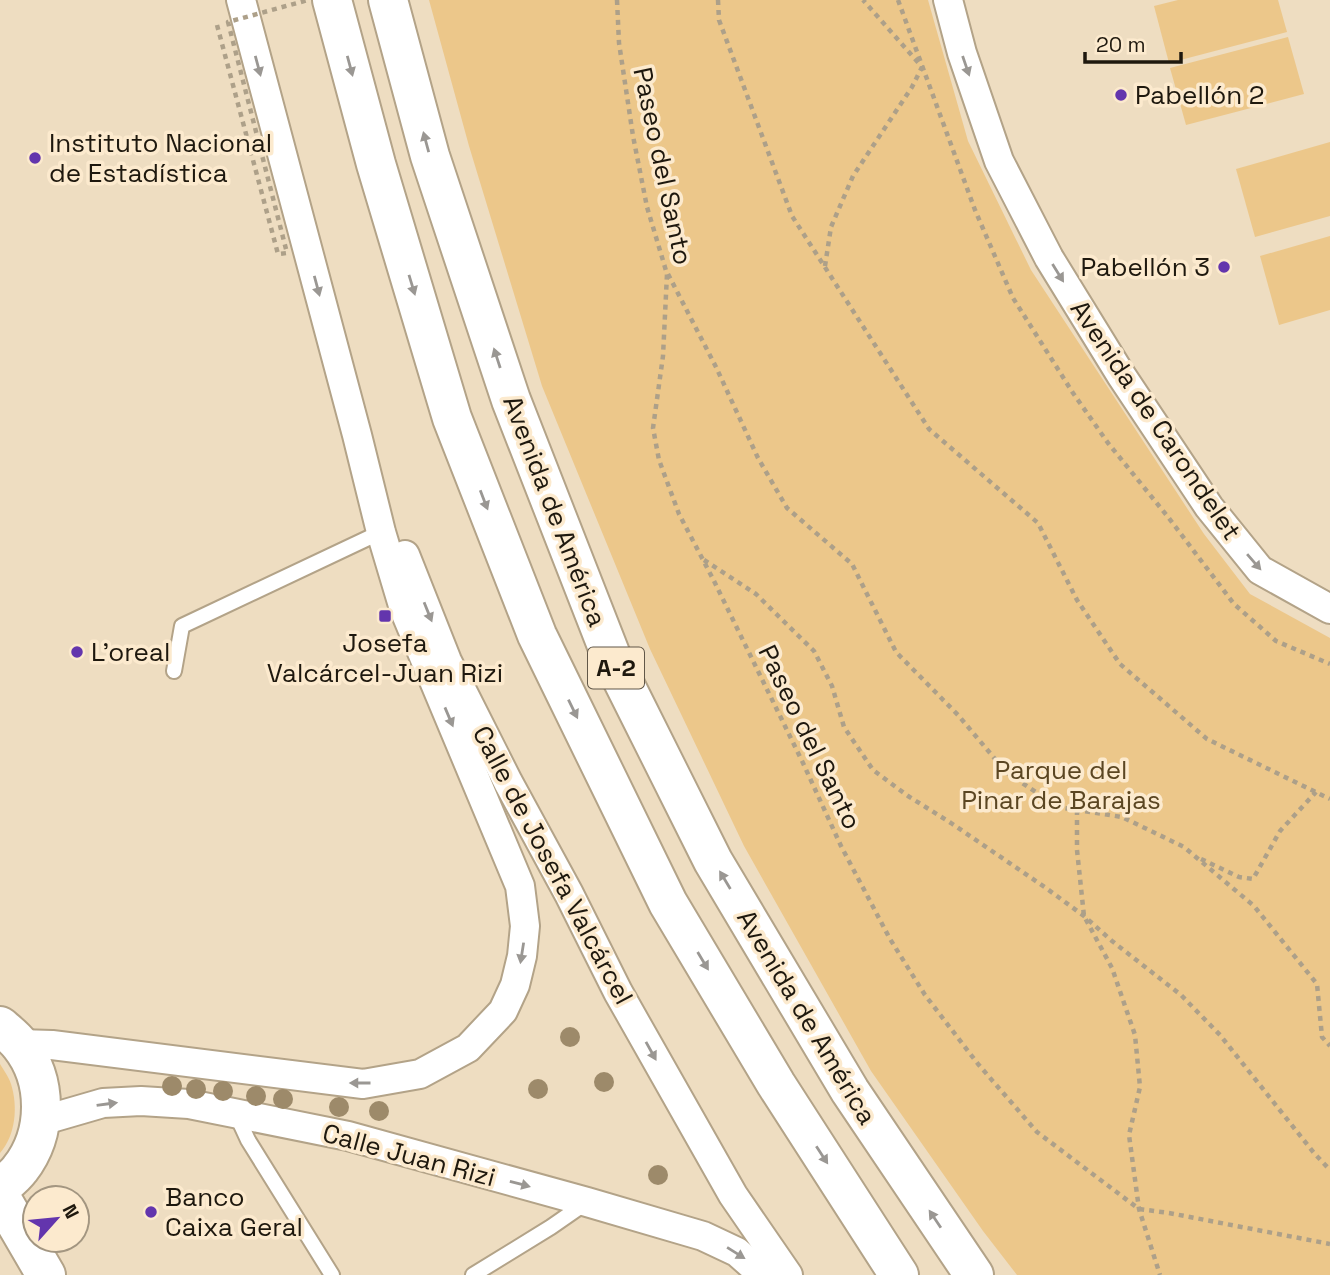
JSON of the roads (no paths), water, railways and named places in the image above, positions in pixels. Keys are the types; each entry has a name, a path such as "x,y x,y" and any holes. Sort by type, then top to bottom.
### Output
{"main road":[{"name":"A-2","path":"332,0 376,164 452,418 537,635 668,903 776,1084 899,1275"},
{"name":"Avenida de América","path":"388,0 430,156 511,400 613,661 713,861 850,1091 974,1275"},
{"path":"0,1188 20,1169 36,1142 41,1121 40,1087 32,1064 10,1035"},
{"path":"0,1196 46,1275"}],"street":[{"name":"Calle de Josefa Valcárcel","path":"241,0 381,532 404,609 520,886"},
{"name":"Avenida de Carondelet","path":"948,0 962,53 999,161 1049,258 1121,375 1209,507 1260,570 1330,609"},
{"name":"Calle de Josefa Valcárcel","path":"357,435 447,661 508,782 618,992 700,1139 733,1195 788,1275"},
{"name":"Calle Juan Rizi","path":"10,1035 52,1045 363,1084 420,1074 468,1048 503,1011 515,985 522,956 525,926 520,886"},
{"name":"Calle Juan Rizi","path":"41,1121 103,1103 141,1101 189,1104 348,1136 702,1236 737,1252 763,1275"}],"lane":[{"path":"174,671 181,626 381,532"},
{"path":"235,1113 248,1140 332,1275"},
{"path":"473,1275 587,1202"}],"place":[{"name":"Pabellón 2","path":"1121,95"},
{"name":"Instituto Nacional de Estadística","path":"35,158"},
{"name":"Pabellón 3","path":"1224,267"},
{"name":"Josefa Valcárcel-Juan Rizi","path":"385,616"},
{"name":"L'oreal","path":"77,652"},
{"name":"Banco Caixa Geral","path":"151,1212"}],"park label":[{"name":"Parque del Pinar de Barajas","path":"1061,785"}]}
